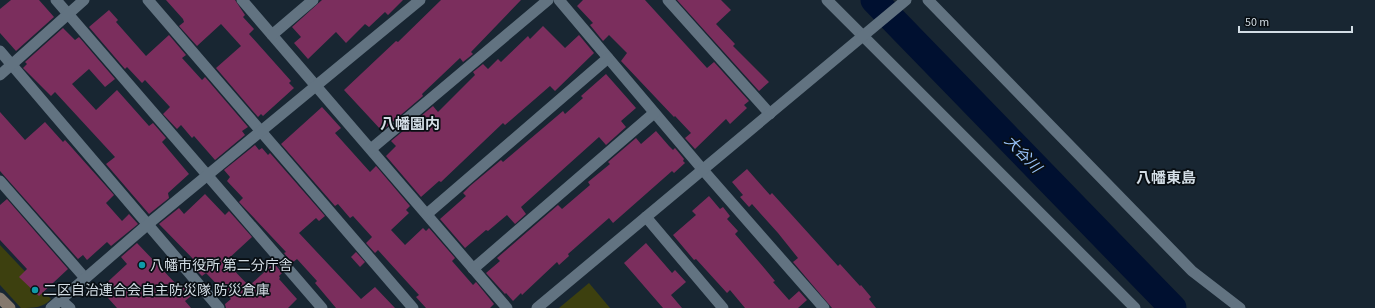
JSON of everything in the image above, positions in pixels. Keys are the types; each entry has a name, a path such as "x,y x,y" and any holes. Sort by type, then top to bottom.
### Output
{"main road":[{"path":"0,298 10,308"}],"street":[{"path":"56,0 322,308"},
{"path":"0,75 84,0"},
{"path":"148,0 413,308"},
{"path":"242,0 507,308"},
{"path":"272,35 313,0"},
{"path":"51,308 147,225 420,0"},
{"path":"371,149 548,0"},
{"path":"558,0 703,170 824,308"},
{"path":"668,0 770,114"},
{"path":"827,0 866,34 1135,308"},
{"path":"537,308 906,0"},
{"path":"928,0 1192,271 1240,308"},
{"path":"0,51 219,308"},
{"path":"427,214 608,58"},
{"path":"473,269 654,112"},
{"path":"0,181 84,278"},
{"path":"646,217 723,308"},
{"path":"61,300 70,308"}],"green space":[{"path":"0,245 51,299 48,302 38,307 21,308 0,285"},
{"path":"589,283 610,308 559,308"}],"building":[{"path":"11,0 39,0 54,17 16,51 0,33 0,9"},
{"path":"166,0 235,0 245,15 243,17 254,29 249,34 291,81 289,83 294,88 263,116 261,114 258,117 216,68 241,46 221,24 197,46 179,26 184,22 183,19"},
{"path":"322,0 403,0 388,15 385,12 369,27 365,24 346,43 336,32 308,59 294,43 301,37 292,27"},
{"path":"441,0 521,0 471,52 473,54 463,62 460,58 422,94 423,96 382,131 344,90 396,41 398,42"},
{"path":"583,0 645,0 707,68 714,62 749,101 744,105 747,108 730,124 726,119 695,149 685,138 691,133 621,61 627,53 609,35 603,41 590,25 593,23 577,6"},
{"path":"677,0 721,0 731,10 716,24 735,44 733,46 769,82 759,91"},
{"path":"109,10 118,20 116,22 146,56 169,35 186,55 182,58 202,80 205,77 248,127 242,131 245,135 215,160 194,136 192,138 181,125 177,129 163,114 170,107 145,80 142,83 127,67 125,69 89,27"},
{"path":"543,26 565,48 579,35 594,53 555,91 550,86 505,125 503,123 441,182 439,181 421,197 386,156 396,146 391,141 433,106 438,112 475,75 473,72 483,64 488,69 498,59 501,62 528,36 530,39"},
{"path":"63,28 75,40 79,37 115,79 105,87 89,69 72,84 96,110 117,90 149,126 153,123 166,138 162,142 189,174 168,193 169,198 149,214 106,164 115,157 55,92 51,96 23,68 27,64 25,62"},
{"path":"606,74 636,108 621,121 626,127 606,145 599,137 521,207 526,214 515,224 507,215 465,248 440,219 466,196 463,193 470,186 501,160 503,162 563,111 565,114 583,98 581,96"},
{"path":"322,107 341,128 335,133 370,172 376,166 410,206 406,210 409,213 391,230 405,245 423,228 426,231 429,228 455,258 452,261 473,285 476,282 494,304 490,308 426,308 416,297 419,295 378,250 375,253 366,243 372,237 353,216 350,218 338,204 335,206 281,144"},
{"path":"0,112 25,140 45,122 63,142 65,140 114,195 106,203 122,221 129,214 138,224 111,246 107,242 87,260 83,255 78,259 0,171"},
{"path":"656,131 673,150 675,148 684,159 683,161 685,163 674,173 672,171 613,223 609,218 568,254 569,256 559,265 557,262 522,295 521,293 513,301 506,293 505,294 486,273 500,261 497,258 558,205 562,209 590,185 588,182 610,164 608,162 636,138 641,144"},
{"path":"255,145 259,150 262,148 268,155 270,153 325,216 319,221 316,218 299,233 361,299 375,287 395,308 336,308 315,283 317,281 297,259 292,263 284,253 286,252 239,202 243,198 227,181 230,177 224,170"},
{"path":"747,169 770,195 772,193 838,266 840,264 860,286 861,285 871,297 869,299 876,308 832,308 793,262 798,258 778,233 752,204 749,207 740,197 743,195 732,182"},
{"path":"205,194 225,215 229,211 252,237 227,260 229,262 227,263 249,286 274,263 282,273 279,276 279,279 297,299 288,308 226,308 225,304 231,299 206,273 202,276 194,268 198,264 159,224 179,208 184,214"},
{"path":"709,196 720,209 723,207 730,216 727,219 738,231 735,234 789,300 799,291 807,300 798,308 745,308 730,290 727,293 696,259 694,260 673,235 696,215 692,211"},
{"path":"7,199 68,269 39,296 19,277 27,269 0,240 0,205"},
{"name":"八幡市役所 第二分庁舎","path":"137,243 178,286 181,284 191,296 185,301 191,308 117,308 100,289 127,264 121,257"},
{"path":"646,243 672,273 675,270 686,282 671,295 682,308 663,308 624,263"},
{"path":"356,252 365,262 360,267 351,257"}],"waterway":[{"name":"大谷川","path":"874,0 1173,308"}],"place":[{"name":"八幡市役所 第二分庁舎","path":"142,265"},
{"name":"二区自治連合会自主防災隊 防災倉庫","path":"35,290"}],"district":[{"name":"八幡園内","path":"410,124"},
{"name":"八幡東島","path":"1166,178"}]}
